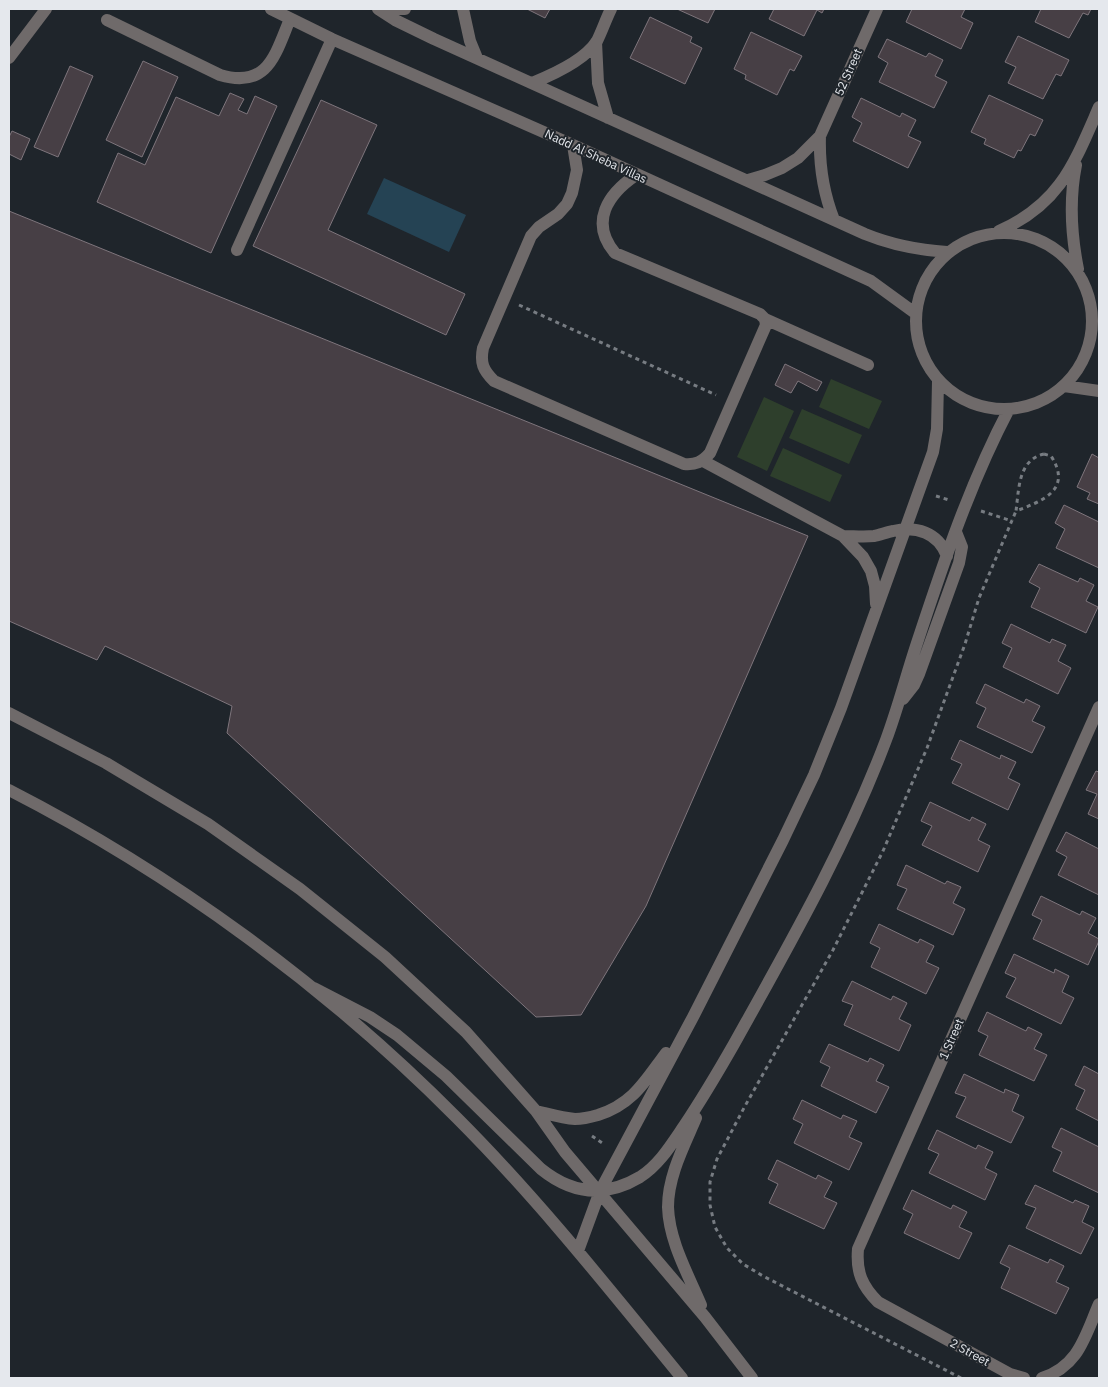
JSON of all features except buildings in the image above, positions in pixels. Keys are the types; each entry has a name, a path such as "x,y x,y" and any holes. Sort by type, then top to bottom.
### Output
{"street":[{"path":"9,58 46,9"},
{"name":"Nadd Al Sheba Villas","path":"271,9 332,39 573,145 871,281 915,313"},
{"path":"378,9 405,9"},
{"path":"378,9 395,20 477,58 884,242 904,247 947,252"},
{"path":"463,9 470,41 477,58"},
{"path":"532,83 580,58 596,42 611,9"},
{"name":"52 Street","path":"820,136 877,9"},
{"path":"107,20 220,75 235,79 250,78 264,71 278,47 290,18"},
{"path":"237,250 332,39"},
{"path":"596,42 598,83 608,118"},
{"path":"995,232 1014,232 1033,237 1050,245 1066,257 1078,271 1088,292 1096,319 1081,365 1064,386 1048,398 1029,406 1009,409 983,407 959,397 938,380 927,366 919,349 915,331 915,313 920,290 931,269 947,252 969,239 995,232 1013,224 1045,202 1059,187 1079,153 1099,107"},
{"path":"748,180 782,168 798,158 820,136"},
{"path":"820,136 822,186 834,220"},
{"path":"573,145 576,170 572,193 567,204 558,214 538,227 531,236 483,348 481,360 485,372 494,380 684,464 693,464 702,461 710,453 764,331 765,319"},
{"path":"1078,271 1073,240 1072,200 1079,153"},
{"path":"636,175 619,187 611,196 606,207 603,218 603,231 607,243 615,252 760,314 765,319 868,364"},
{"path":"578,1251 600,1191 693,1017 814,775 841,708 933,452 937,429 938,380"},
{"path":"1064,386 1099,391"},
{"path":"314,988 370,1017 416,1050 554,1179 568,1186 600,1191 624,1186 662,1158 707,1092 798,928 844,836 875,767 898,705 946,556 987,454 1009,409"},
{"path":"702,461 843,536 863,557 871,571 875,586 874,618"},
{"path":"843,536 876,536 906,529 914,530 932,535 944,548 946,556"},
{"path":"898,705 914,685 919,674 959,563 962,547 956,532"},
{"name":"1 Street","path":"944,1338 878,1302 867,1291 860,1278 857,1264 858,1249 1099,707"},
{"path":"9,713 106,763 208,824 308,895 385,957 466,1032 536,1111 565,1152 706,1317 752,1378"},
{"path":"9,790 44,808 136,863 226,922 314,988 392,1056 457,1118 517,1181 578,1251 682,1378"},
{"path":"536,1111 575,1119 589,1118 611,1111 626,1102 641,1087 693,1017"},
{"path":"706,1317 676,1247 668,1206 676,1165 707,1092"},
{"path":"1042,1378 1056,1374 1068,1365 1078,1352 1099,1304"},
{"name":"2 Street","path":"944,1338 1010,1374 1024,1378"}],"path":[{"path":"504,298 732,403"},
{"path":"961,1378 743,1264 727,1248 715,1227 710,1205 710,1182 717,1159 744,1106 833,950 883,850 927,748 965,644 979,598 1016,511 1020,479 1028,464 1036,456 1044,454 1051,456 1056,464 1058,473 1057,483 1053,492 1038,503 1016,511"}],"green space":[{"path":"831,379 882,401 869,429 819,407"},
{"path":"764,397 794,411 767,471 737,457"},
{"path":"802,409 862,435 849,464 789,438"},
{"path":"783,448 842,475 830,502 770,476"}],"water":[{"path":"384,178 466,215 449,252 367,214"}]}
